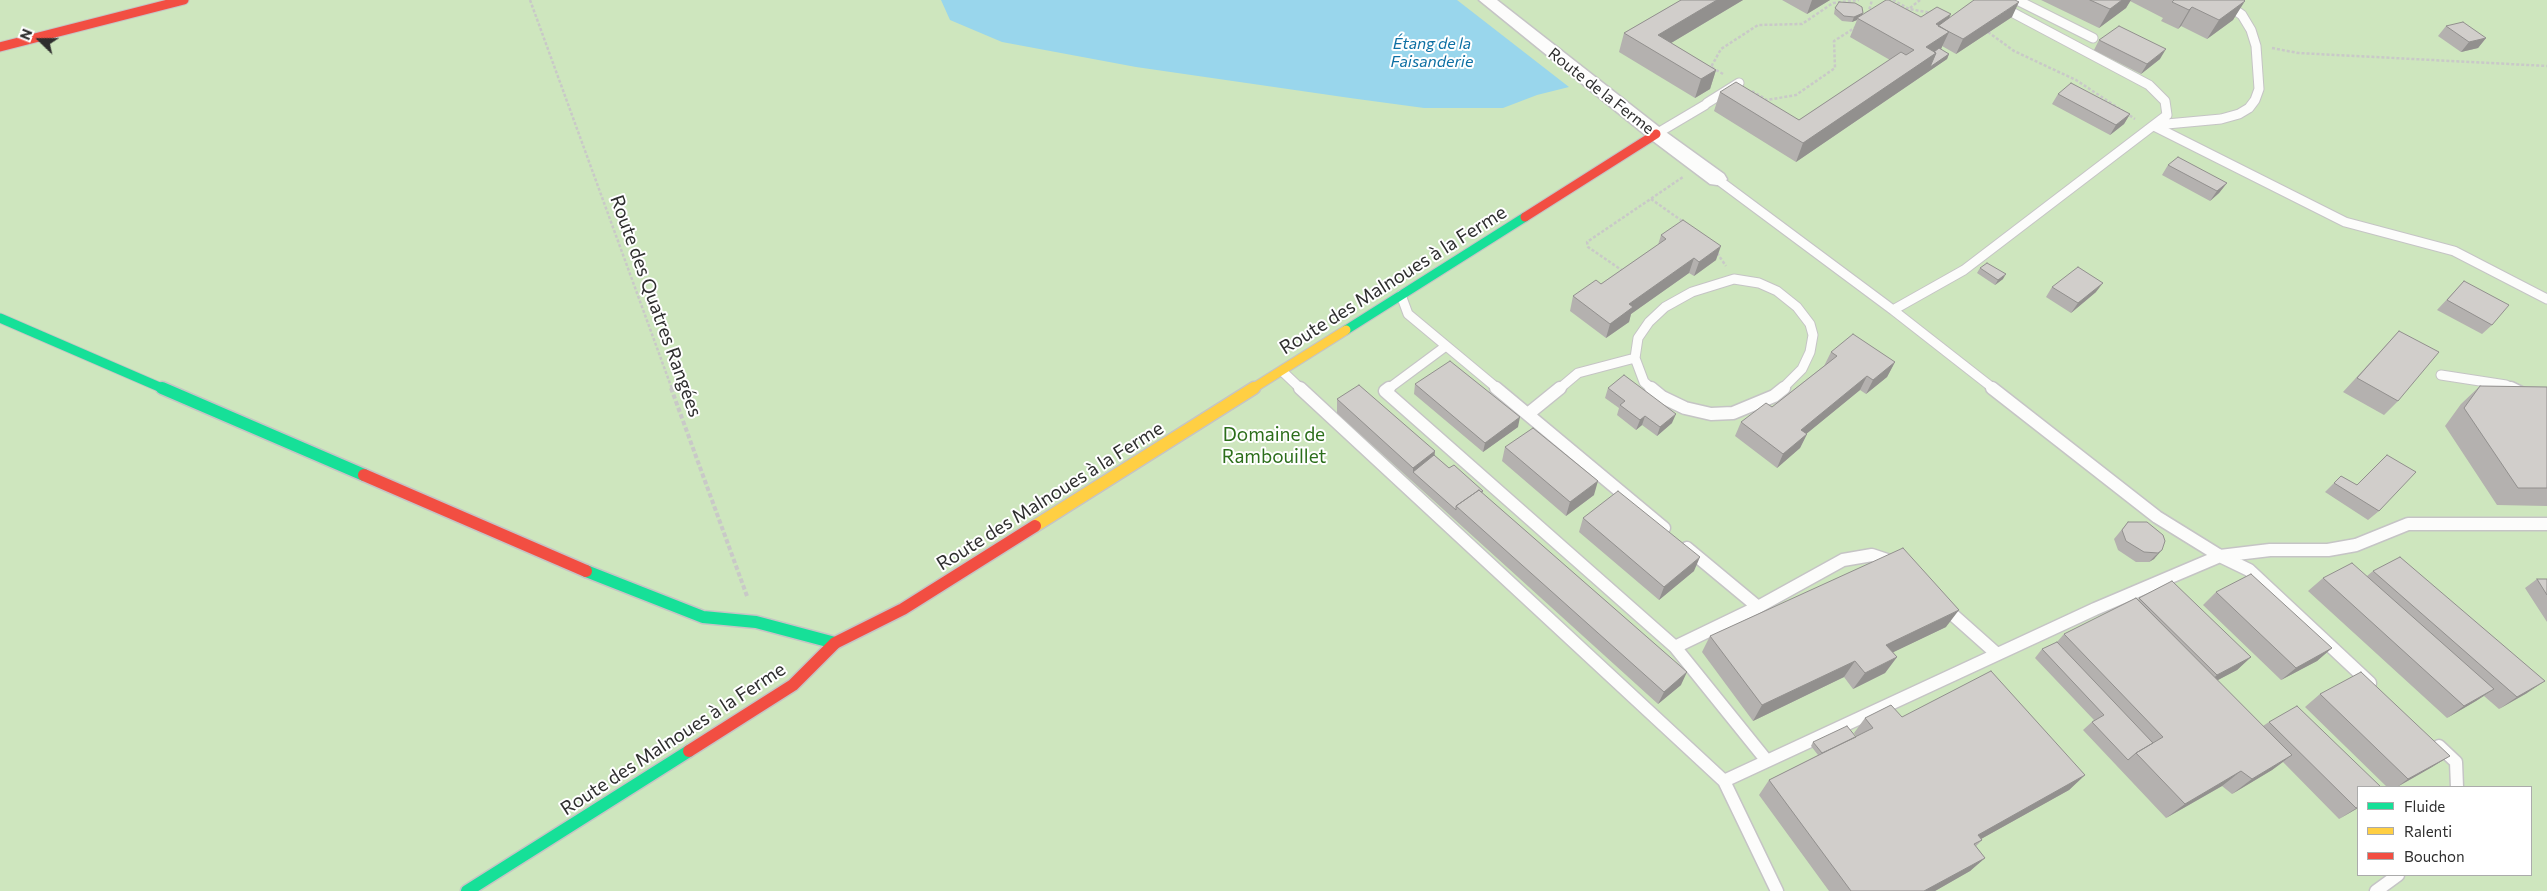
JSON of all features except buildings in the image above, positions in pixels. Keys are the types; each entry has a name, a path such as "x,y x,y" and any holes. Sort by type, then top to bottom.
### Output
{"street":[{"path":"0,47 184,0"},
{"name":"Route de la Ferme","path":"1486,0 1656,134 1717,179"},
{"name":"Route des Malnoues à la Ferme","path":"467,891 793,685 836,643 902,609 1656,134"},
{"path":"0,318 624,587 703,617 756,622 836,643"}],"lane":[{"path":"1892,310 1964,270 2167,115 2165,101 2149,85 1989,0"},
{"path":"2017,0 2093,38"},
{"path":"2152,127 2221,119 2239,114 2249,108 2259,89 2256,46 2251,30 2242,15 2221,0"},
{"path":"1656,134 1739,83"},
{"path":"2152,127 2345,222 2454,251 2547,299"},
{"path":"1717,179 1892,310 2158,517 2220,556 2249,570 2377,689"},
{"path":"1734,279 1759,284 1777,291 1797,307 1810,324 1813,335 1810,352 1802,369 1789,384 1774,396 1733,413 1711,414 1685,408 1662,397 1644,382 1635,358 1638,338 1649,322 1665,306 1708,286 1734,279"},
{"path":"1401,295 1408,314 1758,607"},
{"path":"1446,346 1385,391 1675,647 1767,761"},
{"path":"1528,414 1578,373 1635,358"},
{"path":"1282,371 1724,781 1776,891"},
{"path":"2441,375 2506,385 2547,406"},
{"path":"1724,781 2095,609 2220,556 2270,550 2328,550 2356,545 2408,524 2547,524"},
{"path":"1675,647 1758,607 1844,560 1872,555 1894,562 1901,569"},
{"path":"1931,595 1997,654"},
{"path":"2427,736 2456,762 2458,786"},
{"path":"2376,891 2397,876"}],"path":[{"name":"Route des Quatres Rangées","path":"530,0 756,622"},
{"path":"1858,26 1834,41 1836,68 1796,95 1767,100 1711,67 1721,50 1758,26 1802,24 1833,3 1859,0"},
{"path":"1866,20 1872,0"},
{"path":"1893,0 1909,9 1937,14"},
{"path":"1909,9 1920,0"},
{"path":"1988,32 2014,51 2076,80 2152,127"},
{"path":"2256,46 2298,53 2547,66"},
{"path":"1629,276 1588,247 1587,242 1700,166"},
{"path":"1651,199 1692,228"},
{"path":"1716,252 1734,279"}],"green space":[{"name":"Domaine de Rambouillet","path":"0,0 2547,0 2547,891 0,891"}],"water":[{"name":"Étang de la Faisanderie","path":"941,0 1457,0 1569,87 1537,95 1503,108 1424,108 1350,98 1136,67 1002,42 950,20"}],"traffic: fast":[{"path":"1346,330 1525,217"},
{"path":"0,318 364,475"},
{"path":"586,571 703,617 756,622 835,643"},
{"path":"467,891 689,751"}],"traffic: slow":[{"path":"1035,526 1346,330"}],"traffic: jam":[{"path":"0,47 184,0"},
{"path":"1525,217 1656,134"},
{"path":"364,475 586,571"},
{"path":"689,751 793,685 835,643 903,609 1035,526"}]}
